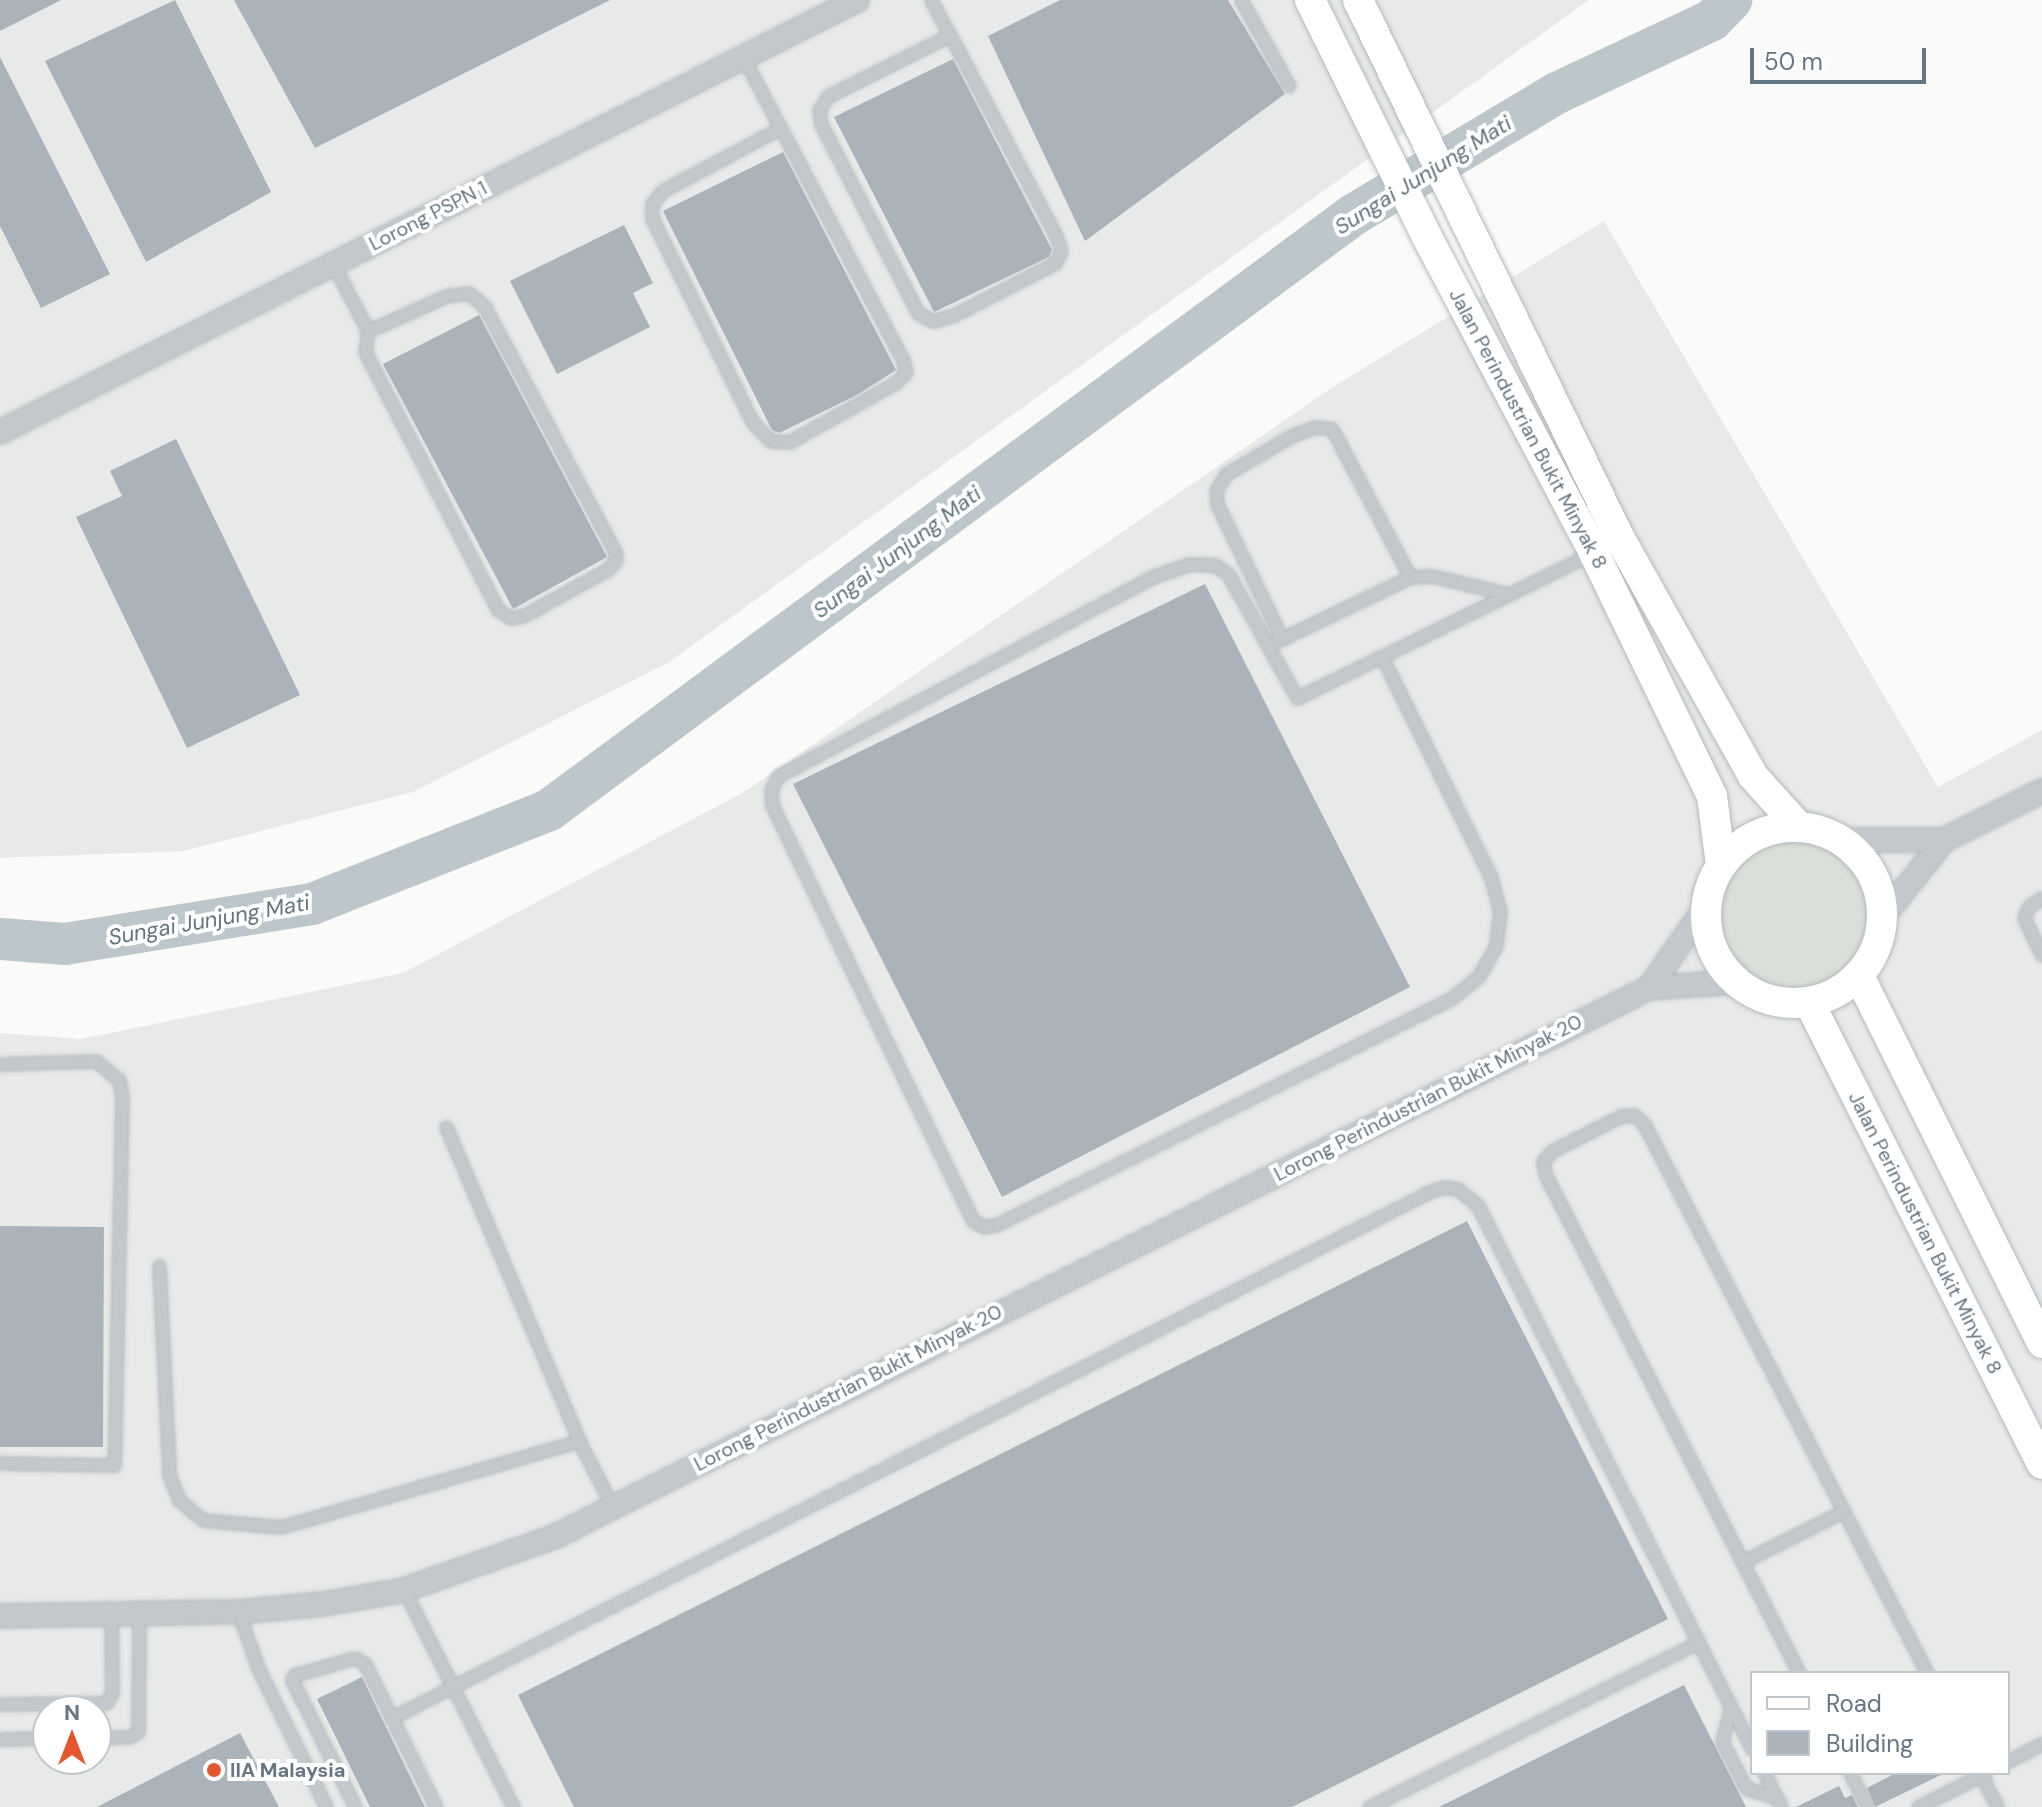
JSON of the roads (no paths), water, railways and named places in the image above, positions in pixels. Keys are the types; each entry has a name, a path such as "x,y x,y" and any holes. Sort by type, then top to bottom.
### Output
{"street":[{"name":"Lorong PSPN 1","path":"0,432 857,0"},
{"name":"Jalan Perindustrian Bukit Minyak 8","path":"1310,0 1427,237 1594,553 1712,796 1721,865"},
{"name":"Jalan Perindustrian Bukit Minyak 8","path":"1358,0 1619,537 1753,776 1799,827"},
{"path":"1883,917 1944,840 2042,791"},
{"path":"1649,988 1705,908 1710,886 1721,865 1736,848 1755,836 1777,828 1799,827 1822,831 1842,840 1864,860 1879,887 1883,917 1876,948 1859,976 1827,997 1809,1002 1783,1003 1758,996 1736,982 1713,948 1705,908"},
{"path":"1842,840 1944,840"},
{"path":"1859,976 2042,1343"},
{"path":"1649,988 1736,982"},
{"name":"Lorong Perindustrian Bukit Minyak 20","path":"0,1616 238,1612 323,1604 404,1590 554,1537 1649,988"},
{"name":"Jalan Perindustrian Bukit Minyak 8","path":"1809,1002 2042,1464"}],"lane":[{"path":"931,0 950,35 1061,251 1055,263 954,315 933,321 918,313 821,124 819,110 828,96 950,35"},
{"path":"1241,0 1289,86"},
{"path":"743,57 903,360 906,372 895,383 789,442 771,441 753,423 652,219 652,204 662,191 780,128"},
{"path":"333,264 368,331 365,352 498,610 511,618 525,615 608,569 616,560 615,552 485,307 469,293 446,296 368,331"},
{"path":"1282,639 1217,504 1216,490 1226,474 1315,427 1332,429 1410,577"},
{"path":"1382,657 1491,878 1500,911 1496,946 1479,976 1452,998 998,1224 985,1227 973,1221 772,805 771,790 778,776 1152,577 1189,564 1215,565 1228,574 1297,698 1594,553 1619,537"},
{"path":"1268,646 1410,577 1432,576 1509,594"},
{"path":"1240,595 1256,588"},
{"path":"2042,898 2029,906 2024,918 2042,955"},
{"path":"0,1064 96,1061 119,1080 122,1097 114,1465 0,1463"},
{"path":"1798,1671 1545,1174 1543,1161 1552,1151 1621,1116 1640,1119 1926,1671"},
{"path":"446,1127 579,1441 612,1506"},
{"path":"391,1718 1444,1187 1458,1189 1478,1206 1750,1745"},
{"path":"159,1266 169,1474 179,1500 203,1520 281,1527 579,1441"},
{"path":"1742,1562 1842,1512"},
{"path":"404,1590 513,1807"},
{"path":"238,1612 259,1670 326,1807"},
{"path":"112,1738 129,1737 138,1732 139,1614"},
{"path":"0,1704 106,1703 112,1693 111,1615"},
{"path":"1372,1806 1699,1642"},
{"path":"355,1807 294,1687 294,1675 355,1658 365,1664 436,1807"},
{"path":"1731,1706 1722,1742 1746,1788 1779,1802"},
{"path":"0,1739 32,1738"},
{"path":"2010,1760 2042,1744"},
{"path":"1765,1775 1779,1802"},
{"path":"1851,1775 1867,1807"},
{"path":"1918,1807 1980,1775"},
{"path":"1982,1775 1997,1807"}],"waterway":[{"name":"Sungai Junjung Mati","path":"0,939 65,944 312,904 549,810 1353,215 1557,93 1712,20 1731,0"}],"place":[{"name":"IIA Malaysia","path":"214,1770"}]}
